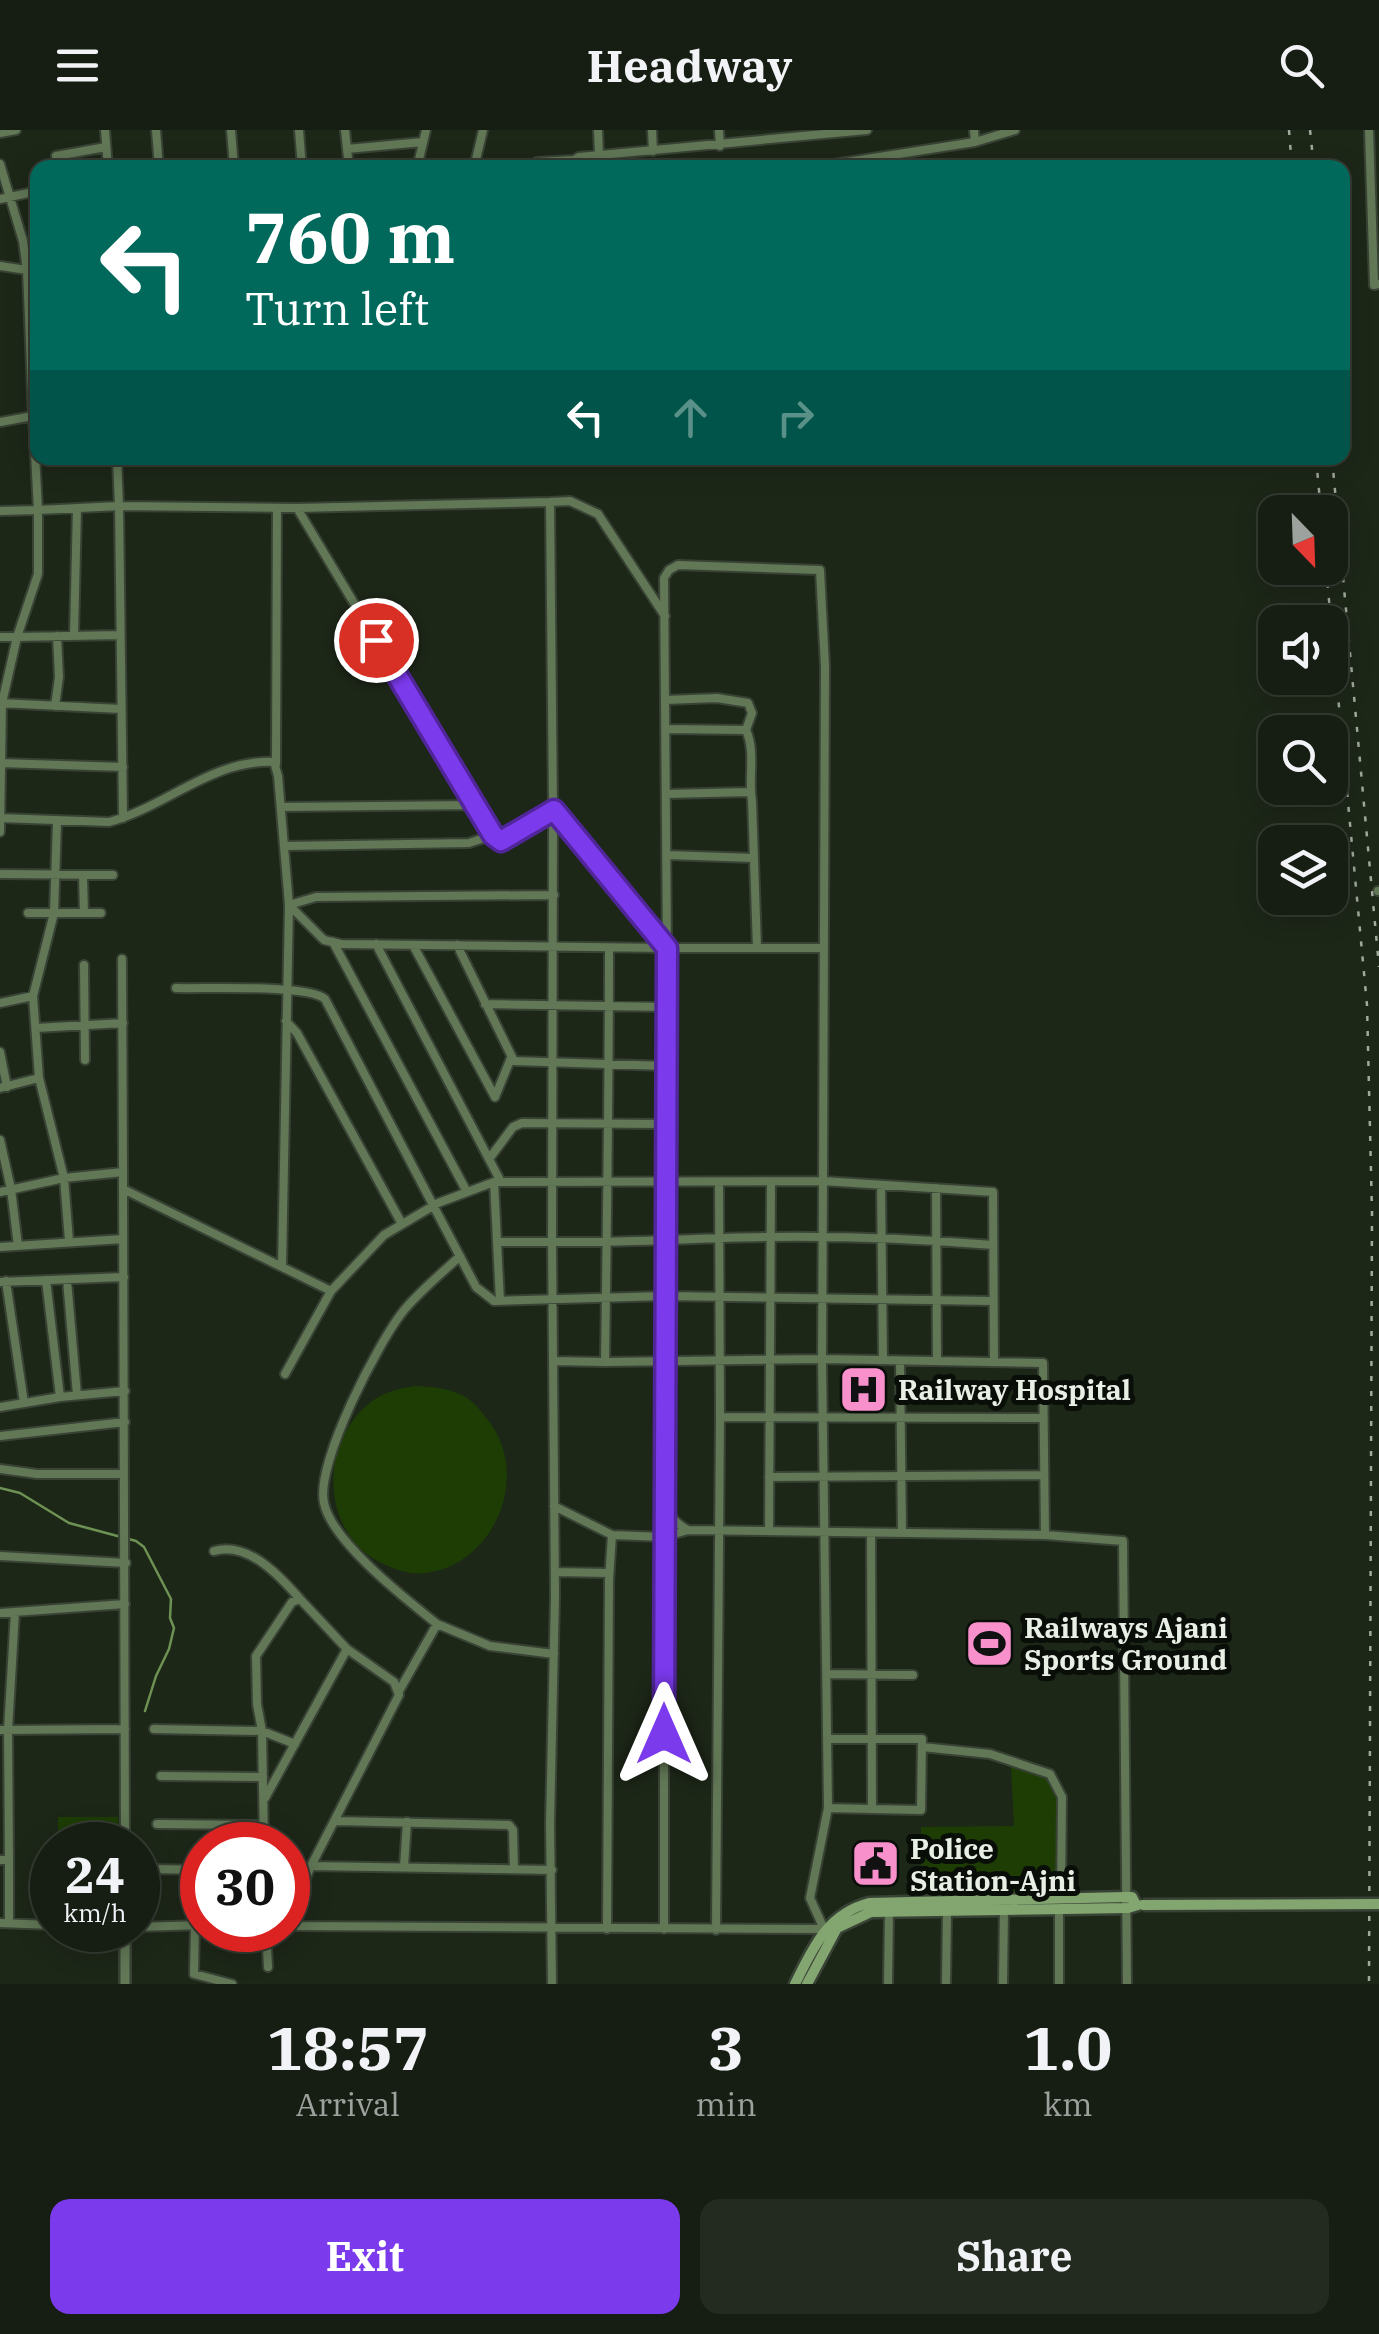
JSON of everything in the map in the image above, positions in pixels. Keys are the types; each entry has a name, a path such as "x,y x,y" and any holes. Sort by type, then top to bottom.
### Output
{"main road":[{"path":"795,1984 824,1929 854,1907 868,1902 1379,1904"},
{"path":"807,1984 838,1928 856,1917 1060,1904"}],"street":[{"path":"0,133 16,130"},
{"path":"105,130 107,160"},
{"path":"156,130 159,160"},
{"path":"231,130 233,160"},
{"path":"300,130 302,160"},
{"path":"345,130 348,160"},
{"path":"419,160 426,130"},
{"path":"476,160 483,130"},
{"path":"598,130 598,155"},
{"path":"652,130 652,152"},
{"path":"719,130 720,146"},
{"path":"585,160 598,155 720,146 776,135 868,130"},
{"path":"974,130 975,142"},
{"path":"860,160 975,142 1016,130"},
{"path":"1372,136 1374,285 1379,284"},
{"path":"347,149 423,142"},
{"path":"56,160 56,156 106,148"},
{"path":"0,164 23,241 30,324"},
{"path":"0,200 30,193"},
{"path":"0,266 27,270"},
{"path":"0,422 30,416"},
{"path":"0,832 1,703 38,574 37,465"},
{"path":"117,465 124,818"},
{"path":"0,511 570,501 598,514 665,616"},
{"path":"550,502 554,810 552,1984"},
{"path":"74,636 77,508"},
{"path":"277,508 276,768 288,905 282,1267"},
{"path":"297,508 493,835 501,841 554,810"},
{"path":"688,1530 674,1522 664,1495 664,578 678,565 820,570 826,666 822,1417 828,1808 810,1898 824,1929"},
{"path":"0,637 120,634"},
{"path":"54,706 59,678 57,636"},
{"path":"665,700 718,698 748,704 752,714 746,730 752,744 749,792 758,948"},
{"path":"1,703 121,709"},
{"path":"666,729 746,730"},
{"path":"1,818 109,822 231,768 274,762 276,768"},
{"path":"0,763 124,766"},
{"path":"666,794 749,792"},
{"path":"281,807 475,805"},
{"path":"554,810 667,948"},
{"path":"56,822 54,912 33,996 39,1078 64,1178 69,1241"},
{"path":"284,846 470,843 493,835"},
{"path":"666,855 753,858"},
{"path":"0,874 114,875"},
{"path":"83,876 84,913"},
{"path":"288,905 316,897 554,895"},
{"path":"288,905 324,940 333,942 824,948"},
{"path":"28,913 101,913"},
{"path":"333,942 466,1192"},
{"path":"376,944 498,1182 500,1301"},
{"path":"413,945 496,1096 511,1058"},
{"path":"457,946 511,1058 553,1064 666,1066"},
{"path":"605,1362 610,948"},
{"path":"122,958 125,1822"},
{"path":"84,965 85,1060"},
{"path":"176,988 287,990 318,993 325,998 476,1287 494,1301 665,1296 994,1301"},
{"path":"0,1002 33,996"},
{"path":"485,1004 667,1007"},
{"path":"286,1022 402,1224"},
{"path":"36,1028 123,1023"},
{"path":"0,1052 3,1088 39,1078"},
{"path":"489,1159 514,1127 522,1123 666,1124"},
{"path":"0,1140 18,1246"},
{"path":"0,1192 64,1178 123,1172"},
{"path":"285,1374 331,1291 384,1235 466,1192 498,1182 553,1181 823,1181 993,1192 994,1362"},
{"path":"716,1930 719,1182"},
{"path":"769,1532 771,1182"},
{"path":"881,1185 882,1360"},
{"path":"936,1188 937,1361"},
{"path":"123,1190 331,1291"},
{"path":"497,1242 666,1242 771,1236 994,1245"},
{"path":"0,1247 124,1239"},
{"path":"460,1256 405,1308 382,1341 334,1445 323,1500 328,1515 365,1562 438,1624 490,1646 554,1654"},
{"path":"24,1403 3,1282 124,1277"},
{"path":"46,1280 60,1397"},
{"path":"66,1280 77,1395"},
{"path":"900,1361 902,1533"},
{"path":"552,1362 1043,1363 1045,1535"},
{"path":"0,1407 124,1391"},
{"path":"720,1417 1044,1418"},
{"path":"0,1436 125,1422"},
{"path":"0,1469 37,1474 122,1474"},
{"path":"770,1477 1044,1475"},
{"path":"554,1506 612,1535 664,1537 688,1530 1045,1535 1123,1541 1133,1904 1127,1984"},
{"path":"664,1930 664,1537 668,1512"},
{"path":"871,1533 872,1809"},
{"path":"608,1929 612,1535"},
{"path":"214,1551 224,1548 244,1552 282,1577 346,1648 394,1682 400,1695 311,1866 552,1870"},
{"path":"0,1556 126,1563"},
{"path":"555,1572 609,1573"},
{"path":"264,1822 256,1656 292,1602 300,1600"},
{"path":"0,1613 125,1604"},
{"path":"15,1612 4,1730 5,1923 30,1924"},
{"path":"398,1691 438,1624"},
{"path":"264,1801 346,1648"},
{"path":"827,1674 914,1675"},
{"path":"4,1730 125,1729"},
{"path":"154,1729 262,1731 294,1744"},
{"path":"828,1739 922,1739 921,1810 828,1808"},
{"path":"922,1747 1002,1756 1050,1774 1062,1797 1059,1984"},
{"path":"161,1776 263,1775 276,1779"},
{"path":"336,1821 508,1825 513,1830 514,1869"},
{"path":"404,1867 407,1822"},
{"path":"1003,1984 1004,1910"},
{"path":"946,1984 947,1911"},
{"path":"888,1912 888,1984"},
{"path":"310,1924 664,1930 838,1928"},
{"path":"125,1952 125,1984"},
{"path":"196,1952 194,1974 232,1984"},
{"path":"267,1952 268,1967"}],"green space":[{"path":"414,1386 448,1390 471,1401 500,1441 506,1465 500,1513 488,1535 451,1566 421,1573 393,1568 366,1553 349,1535 334,1490 341,1442 353,1420 381,1396"},
{"path":"1011,1767 1047,1778 1059,1798 1057,1894 921,1894 921,1827 1014,1826"},
{"path":"58,1817 118,1817 118,1822 58,1822"}],"waterway":[{"path":"0,1488 20,1493 69,1523 136,1541 144,1547 171,1599 174,1628 145,1711"}],"railway":[{"path":"1289,130 1291,160"},
{"path":"1310,130 1313,160"},
{"path":"1317,465 1319,495"},
{"path":"1333,465 1379,967"},
{"path":"1328,585 1367,1005 1372,1213 1369,1984"}],"place":[{"name":"Railway Hospital","path":"863,1389"},
{"name":"Railways Ajani Sports Ground","path":"989,1643"},
{"name":"Police Station-Ajni","path":"875,1864"}],"route":[{"path":"376,640 493,835 501,841 554,810 667,948 664,1495 668,1512 664,1537 664,1734"}]}
